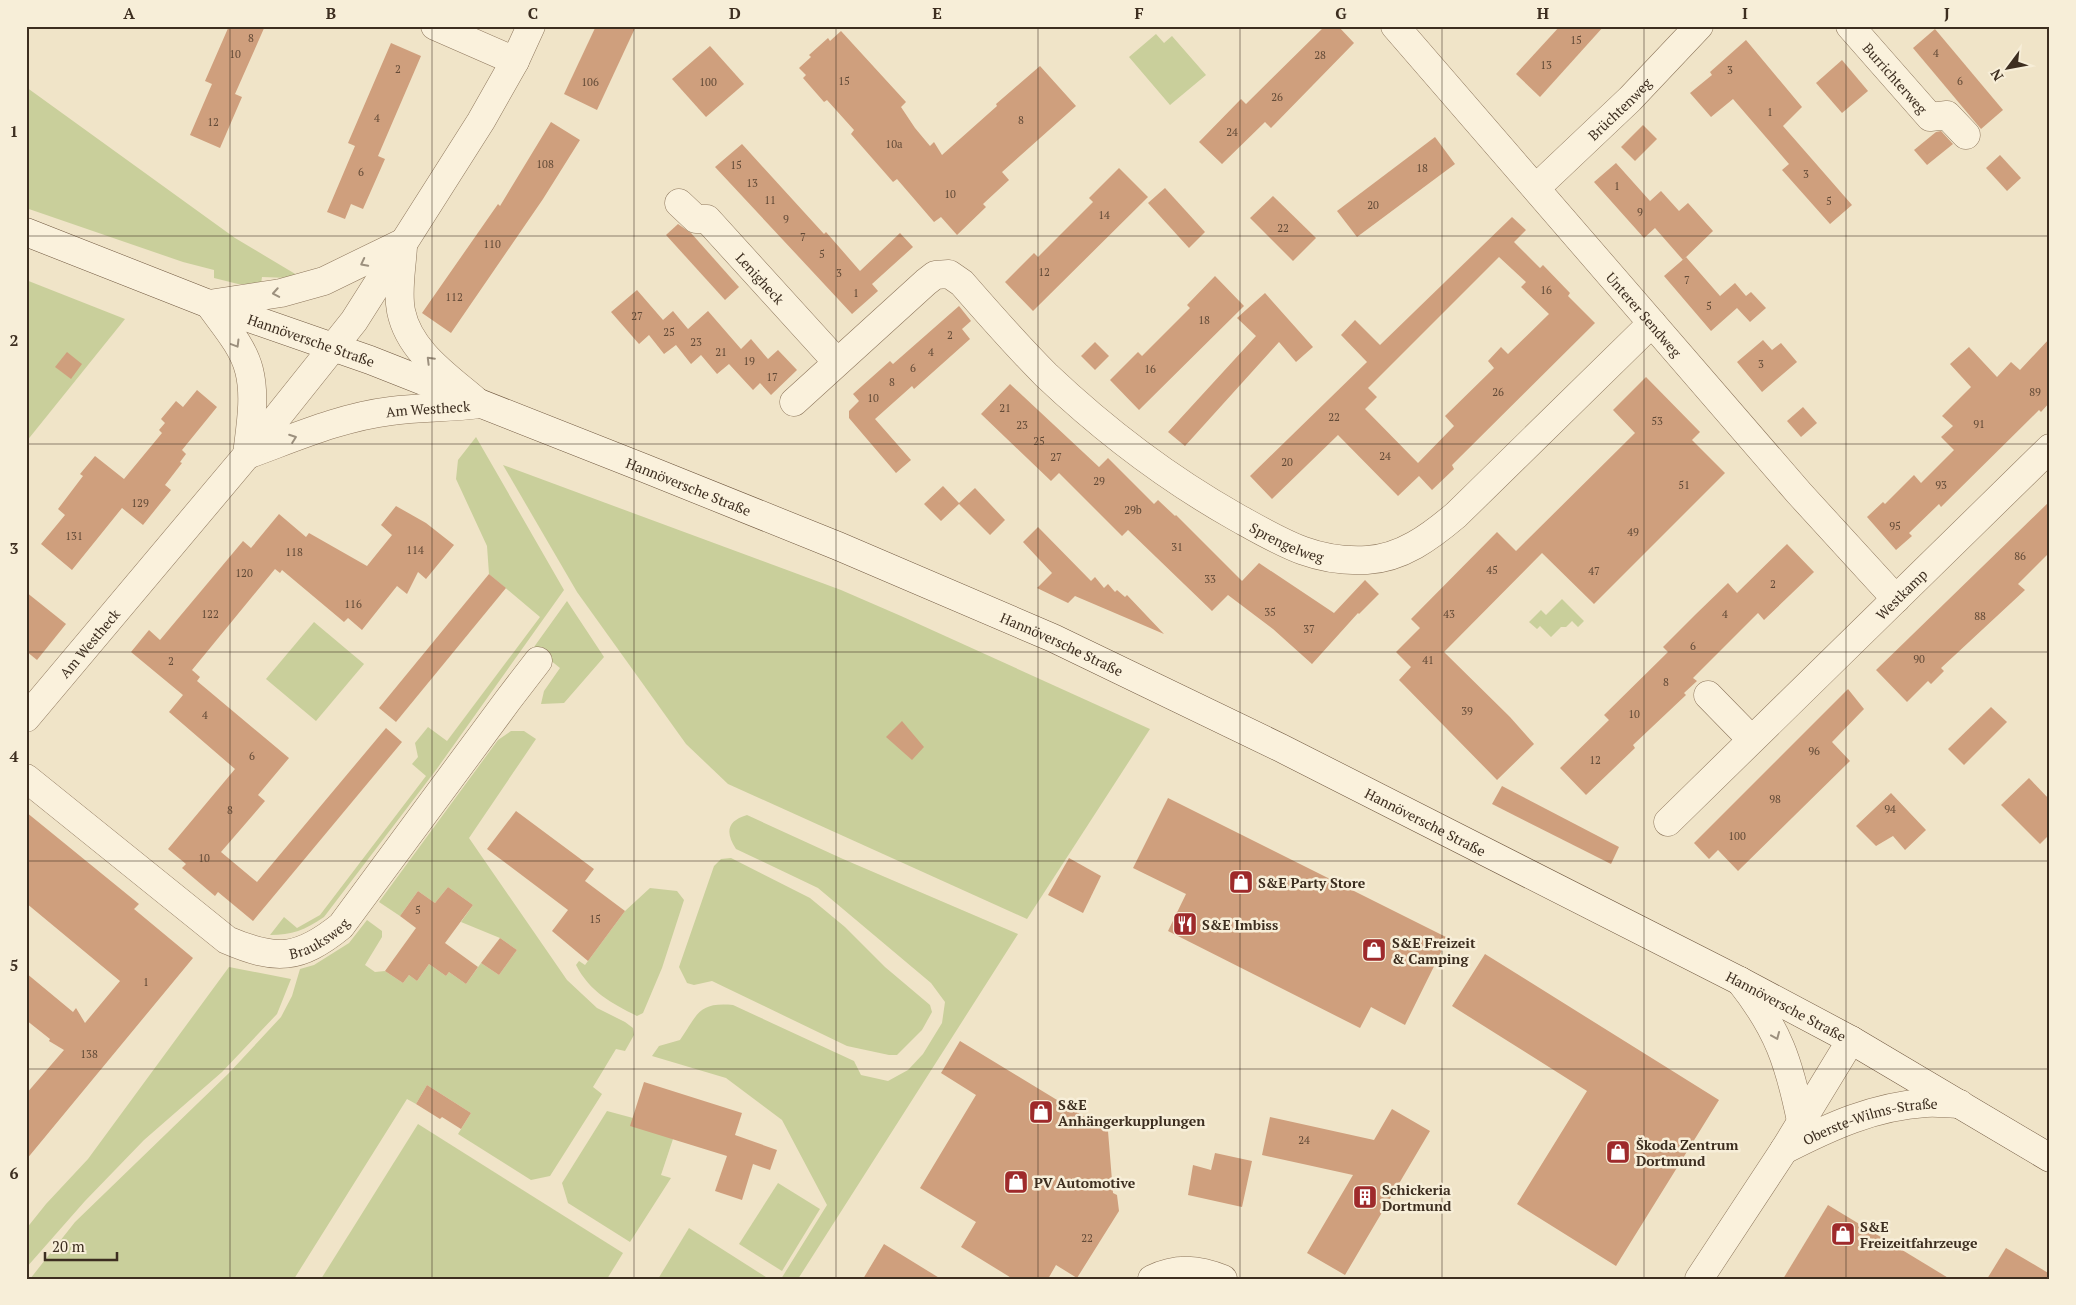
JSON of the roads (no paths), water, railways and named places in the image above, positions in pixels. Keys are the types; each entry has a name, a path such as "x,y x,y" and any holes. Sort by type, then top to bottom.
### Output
{"street":[{"path":"435,26 515,61"},
{"name":"Am Westheck","path":"26,718 247,455 354,321 481,121 515,61 531,26"},
{"name":"Unterer Sendweg","path":"1396,26 1799,493 1896,599"},
{"name":"Brüchtenweg","path":"1536,188 1630,99 1699,26"},
{"name":"Burrichterweg","path":"1850,26 1930,117 1948,115 1966,135"},
{"name":"Lenigheck","path":"679,202 696,218 707,219 837,362"},
{"name":"Hannöversche Straße","path":"26,232 209,304 333,347 644,468 828,542 1053,638 1281,748 1740,981 1850,1040 2050,1158"},
{"path":"247,455 252,402 248,369 239,348 209,304 280,293 324,282 404,242"},
{"name":"Am Westheck","path":"404,242 400,310 406,328 429,360 480,404"},
{"name":"Sprengelweg","path":"837,362 926,282 935,275 949,274 962,283 1046,374 1114,436 1193,493 1284,544 1311,555 1338,560 1368,560 1394,555 1428,538 1456,515 1652,322"},
{"path":"794,402 837,362"},
{"name":"Am Westheck","path":"247,455 329,425 354,418 391,411 480,404"},
{"name":"Westkamp","path":"1668,822 2050,448"},
{"name":"Brauksweg","path":"26,778 227,940 263,953 280,955 301,951 323,941 341,926 538,661"},
{"path":"1708,695 1751,739"},
{"name":"Oberste-Wilms-Straße","path":"1740,981 1762,1010 1778,1040 1790,1071 1801,1121"},
{"name":"Oberste-Wilms-Straße","path":"1699,1279 1784,1150 1850,1040"},
{"name":"Oberste-Wilms-Straße","path":"1784,1150 1828,1127 1866,1113 1927,1103 1960,1104"},
{"path":"1152,1279 1163,1274 1188,1269 1223,1279"}],"place":[{"name":"S&E Party Store","path":"1241,882"},
{"name":"S&E Imbiss","path":"1185,924"},
{"name":"S&E Freizeit & Camping","path":"1374,950"},
{"name":"S&E Anhängerkupplungen","path":"1041,1112"},
{"name":"Škoda Zentrum Dortmund","path":"1618,1152"},
{"name":"PV Automotive","path":"1016,1182"},
{"name":"Schickeria Dortmund","path":"1365,1197"},
{"name":"S&E Freizeitfahrzeuge","path":"1843,1234"}]}
